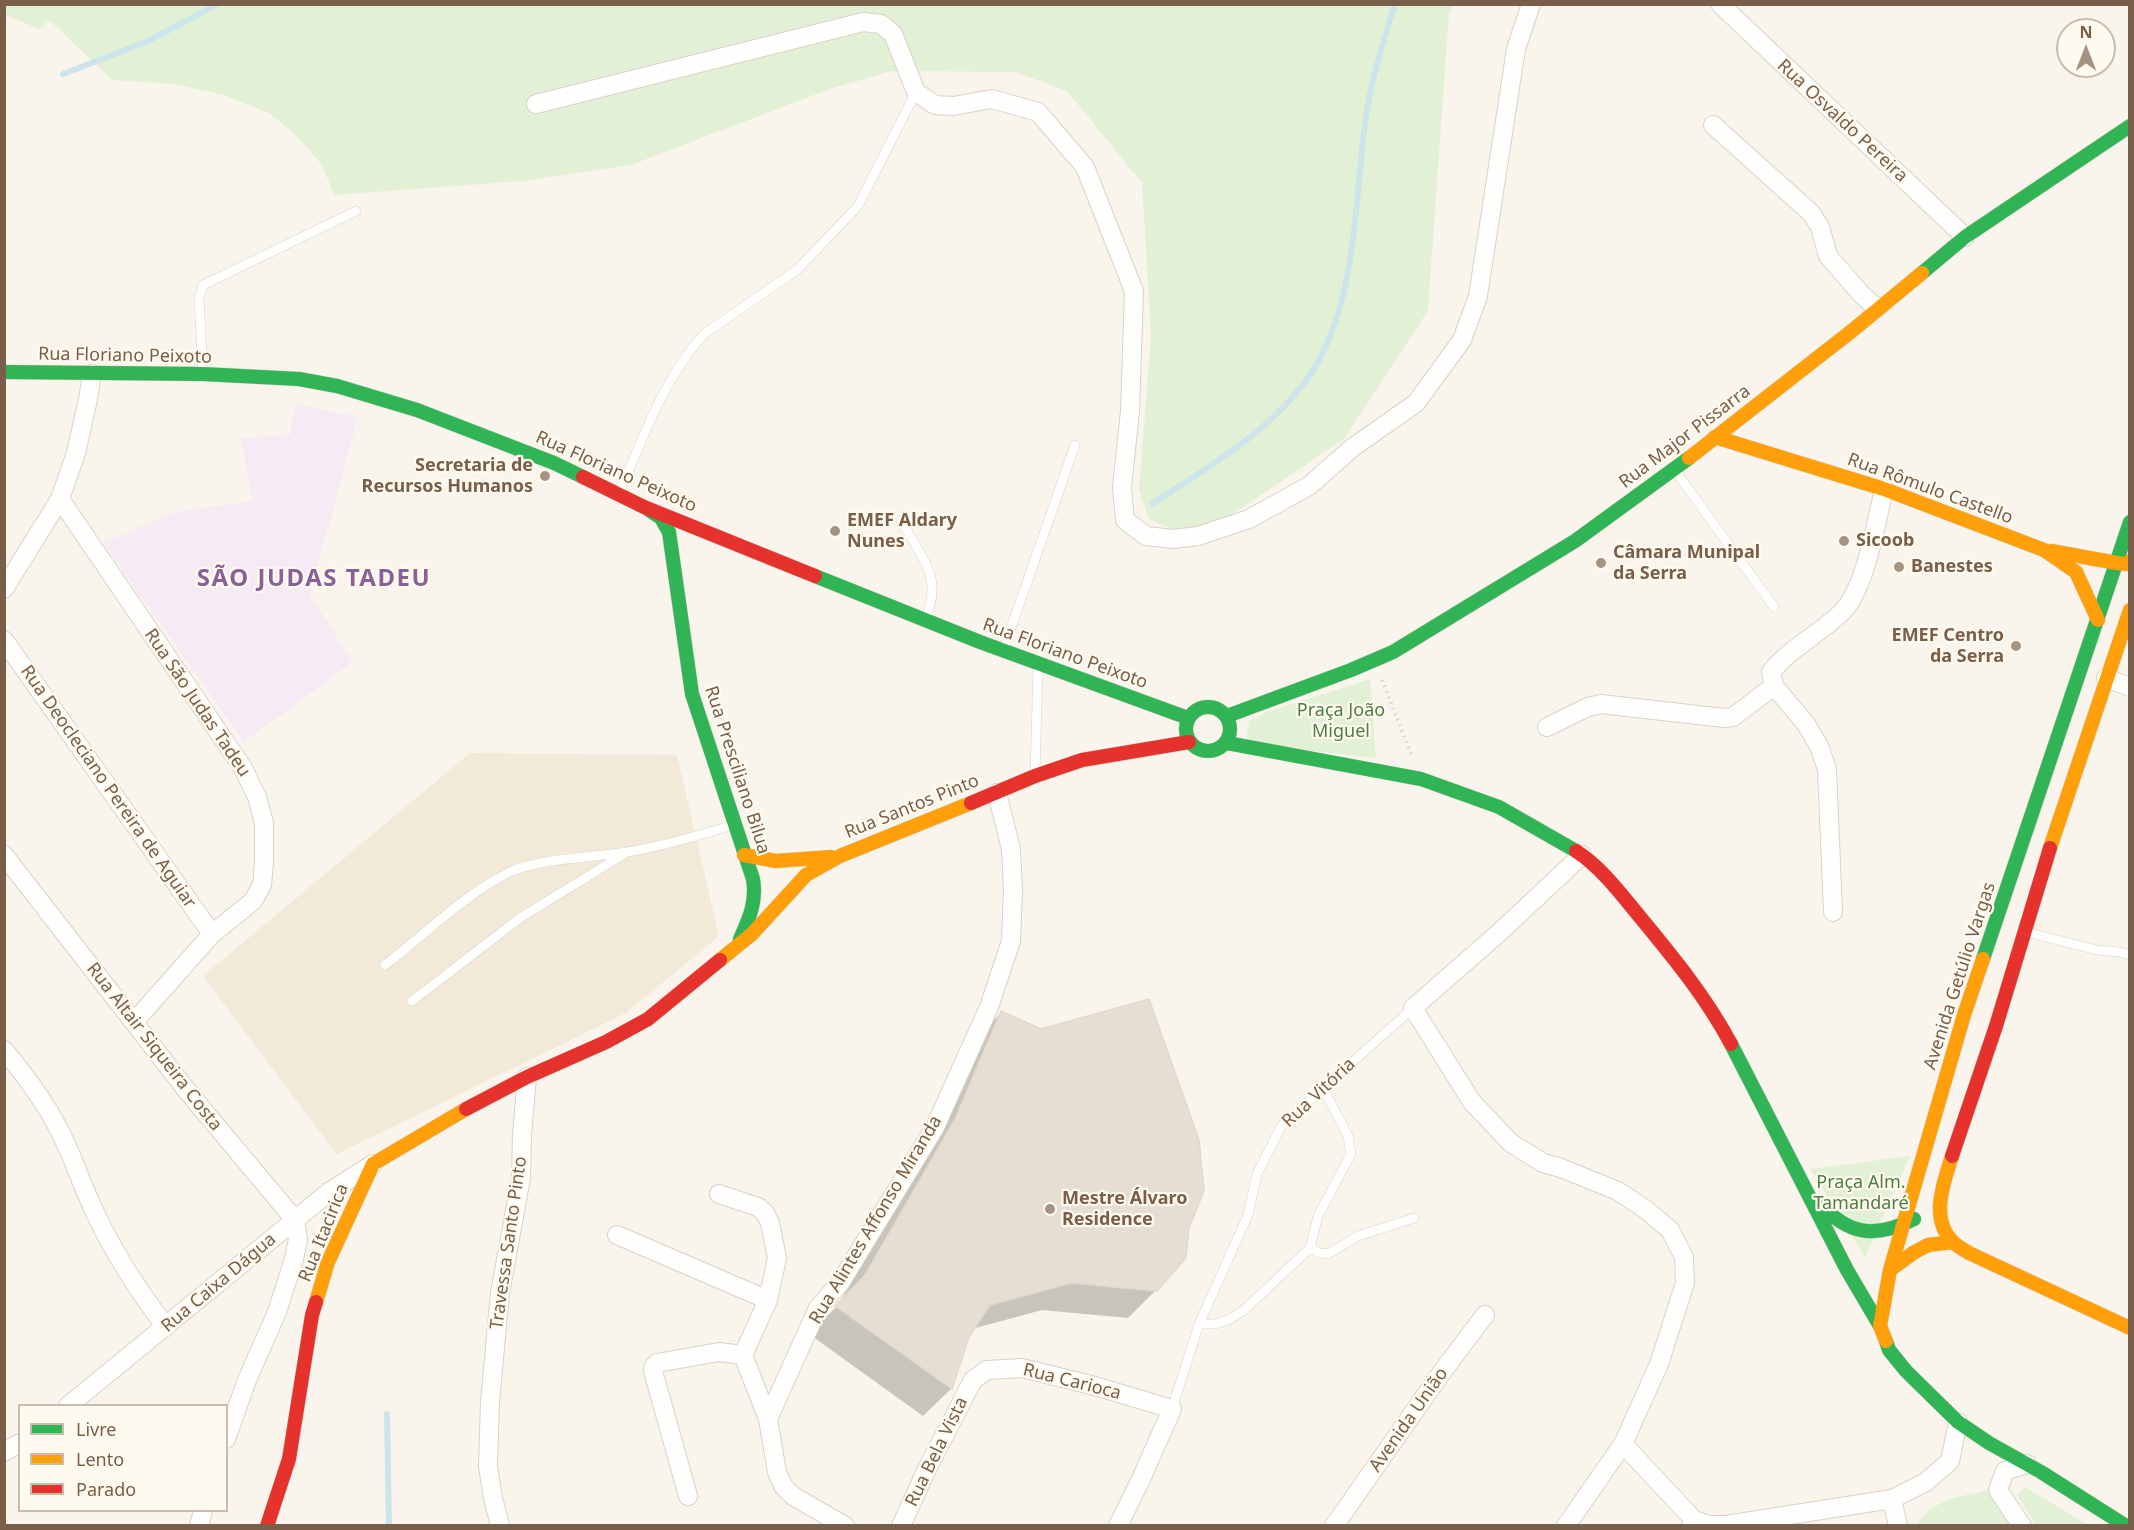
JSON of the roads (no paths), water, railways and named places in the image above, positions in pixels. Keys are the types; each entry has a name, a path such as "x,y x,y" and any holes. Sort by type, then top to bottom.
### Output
{"street":[{"path":"536,104 863,22 881,24 893,34 916,92 935,105 953,106 992,99 1038,112 1085,167 1134,291 1130,411 1122,487 1125,520 1146,536 1173,539 1198,536 1249,519 1309,486 1352,448 1416,403 1462,340 1478,296 1516,50 1531,4"},
{"name":"Rua Osvaldo Pereira","path":"1720,4 1965,237"},
{"path":"1713,125 1811,213 1820,226 1828,255 1861,294 1877,308"},
{"name":"Rua Major Pissarra","path":"1227,716 1393,652 1575,541 1674,470 1853,330 1965,237 2130,126"},
{"name":"Rua Floriano Peixoto","path":"4,372 203,374 299,379 337,386 417,410 463,427 554,463 644,507 927,621 1188,718"},
{"path":"4,589 60,499 76,453 92,374"},
{"path":"1752,409 1747,418 1746,429 1756,449"},
{"name":"Rua Rômulo Castello","path":"1715,437 1884,489 2044,550 2076,572 2098,620"},
{"path":"1833,912 1827,770 1819,746 1806,724 1774,686 1771,672 1843,611 1853,598 1863,575 1884,489"},
{"name":"Rua São Judas Tadeu","path":"60,499 243,768 257,797 264,823 262,885 253,901 212,934 134,1022"},
{"name":"Rua Presciliano Bilua","path":"644,507 662,518 669,532 692,694 754,880 755,902 737,945"},
{"name":"Avenida Getúlio Vargas","path":"1880,1326 1890,1270 1902,1227 1980,1020 2098,620 2123,562 2130,522"},
{"path":"673,562 684,540 689,536 711,533"},
{"path":"2044,550 2123,562"},
{"name":"Avenida Getúlio Vargas","path":"1953,1242 1944,1229 1940,1202 1980,1020 2024,932 2130,610"},
{"name":"Rua Deocleciano Pereira de Aguiar","path":"4,640 212,934"},
{"path":"2106,678 2130,687"},
{"path":"1547,727 1588,707 1601,704 1724,718 1733,717 1774,686"},
{"path":"1207,707 1218,709 1227,716 1231,724 1231,734 1227,743 1215,751 1201,751 1189,742 1185,730 1188,718 1196,710 1207,707"},
{"name":"Rua Santos Pinto","path":"737,945 752,934 806,875 840,856 1035,776 1082,760 1189,742"},
{"path":"1227,743 1421,779 1499,807 1582,855 1618,890 1687,974 1722,1027 1847,1270 1880,1326 1890,1350 1906,1371 1958,1422 2126,1526"},
{"name":"Rua Alintes Affonso Miranda","path":"768,1419 818,1308 840,1283 935,1127 989,1007 1011,941 1013,889 1011,849 997,793"},
{"name":"Rua Altair Siqueira Costa","path":"4,855 188,1092 295,1220"},
{"path":"744,855 767,862 840,856"},
{"name":"Rua Vitória","path":"1413,1008 1501,931 1582,855"},
{"path":"373,1164 459,1113 527,1077 606,1042 648,1019 737,945"},
{"path":"1413,1008 1472,1102 1511,1143 1543,1163 1618,1191 1645,1209 1670,1230 1684,1257 1685,1283 1659,1364 1623,1444 1566,1526"},
{"path":"4,1050 46,1108 65,1141 92,1206 117,1256 143,1297 166,1327"},
{"name":"Travessa Santo Pinto","path":"500,1526 492,1498 488,1466 490,1402 500,1293 521,1178 527,1077"},
{"name":"Rua Caixa Dágua","path":"70,1404 329,1192 373,1164"},
{"name":"Rua Itacirica","path":"267,1526 289,1460 312,1315 327,1262 373,1164"},
{"path":"1808,1192 1840,1223 1860,1229 1882,1231 1902,1227 1940,1202"},
{"path":"719,1194 758,1207 765,1213 770,1223 777,1258 768,1300 743,1355 768,1419 777,1472 783,1486 793,1496 845,1526"},
{"path":"228,1433 247,1380 277,1312 294,1259 298,1239 295,1220"},
{"path":"617,1235 768,1300"},
{"path":"1890,1270 1928,1245 1953,1242 1969,1253 2130,1328"},
{"name":"Avenida União","path":"1334,1526 1442,1372 1485,1316"},
{"path":"688,1496 653,1371 654,1366 657,1363 719,1352 743,1355"},
{"name":"Rua Carioca","path":"973,1380 987,1370 1022,1368 1095,1386 1172,1409"},
{"name":"Rua Bela Vista","path":"901,1526 927,1469 973,1380"},
{"path":"1119,1526 1172,1409"},
{"path":"1623,1444 1692,1523 1726,1525 1892,1499 1926,1482 1950,1461 1958,1422"},
{"path":"4,1452 18,1444"},
{"path":"2022,1526 1998,1490 2005,1471 2027,1464"},
{"path":"1892,1499 1898,1526"}],"lane":[{"path":"618,494 671,376 693,346 704,334 797,270 858,206 916,92"},
{"path":"203,374 199,298 203,285 356,211"},
{"path":"1003,651 1075,445"},
{"path":"1674,470 1774,607"},
{"path":"901,520 928,569 932,583 927,621"},
{"path":"1035,776 1038,663"},
{"path":"386,965 484,887 512,871 537,864 669,844 734,825"},
{"path":"412,1001 520,918 627,852"},
{"path":"2024,932 2097,950 2130,955"},
{"name":"Rua Vitória","path":"1172,1409 1198,1324 1248,1215 1257,1174 1282,1125 1413,1008"},
{"path":"1198,1324 1215,1324 1228,1320 1243,1311 1310,1248 1318,1216 1351,1154 1348,1136 1323,1088"},
{"path":"1310,1248 1319,1253 1328,1254 1358,1236 1414,1218"}],"waterway":[{"path":"63,74 146,42 218,4"},
{"path":"1152,504 1234,449 1273,418 1305,382 1322,354 1335,324 1344,291 1355,224 1367,109 1377,63 1395,4"},
{"path":"387,1414 389,1526"}],"place":[{"name":"Secretaria de Recursos Humanos","path":"545,476"},
{"name":"EMEF Aldary Nunes","path":"835,531"},
{"name":"Sicoob","path":"1844,541"},
{"name":"Câmara Munipal da Serra","path":"1601,563"},
{"name":"Banestes","path":"1899,567"},
{"name":"EMEF Centro da Serra","path":"2016,646"},
{"name":"Mestre Álvaro Residence","path":"1050,1209"}],"district":[{"name":"SÃO JUDAS TADEU","path":"314,579"}],"park label":[{"name":"Praça João Miguel","path":"1341,721"},
{"name":"Praça Alm. Tamandaré","path":"1861,1193"}]}
